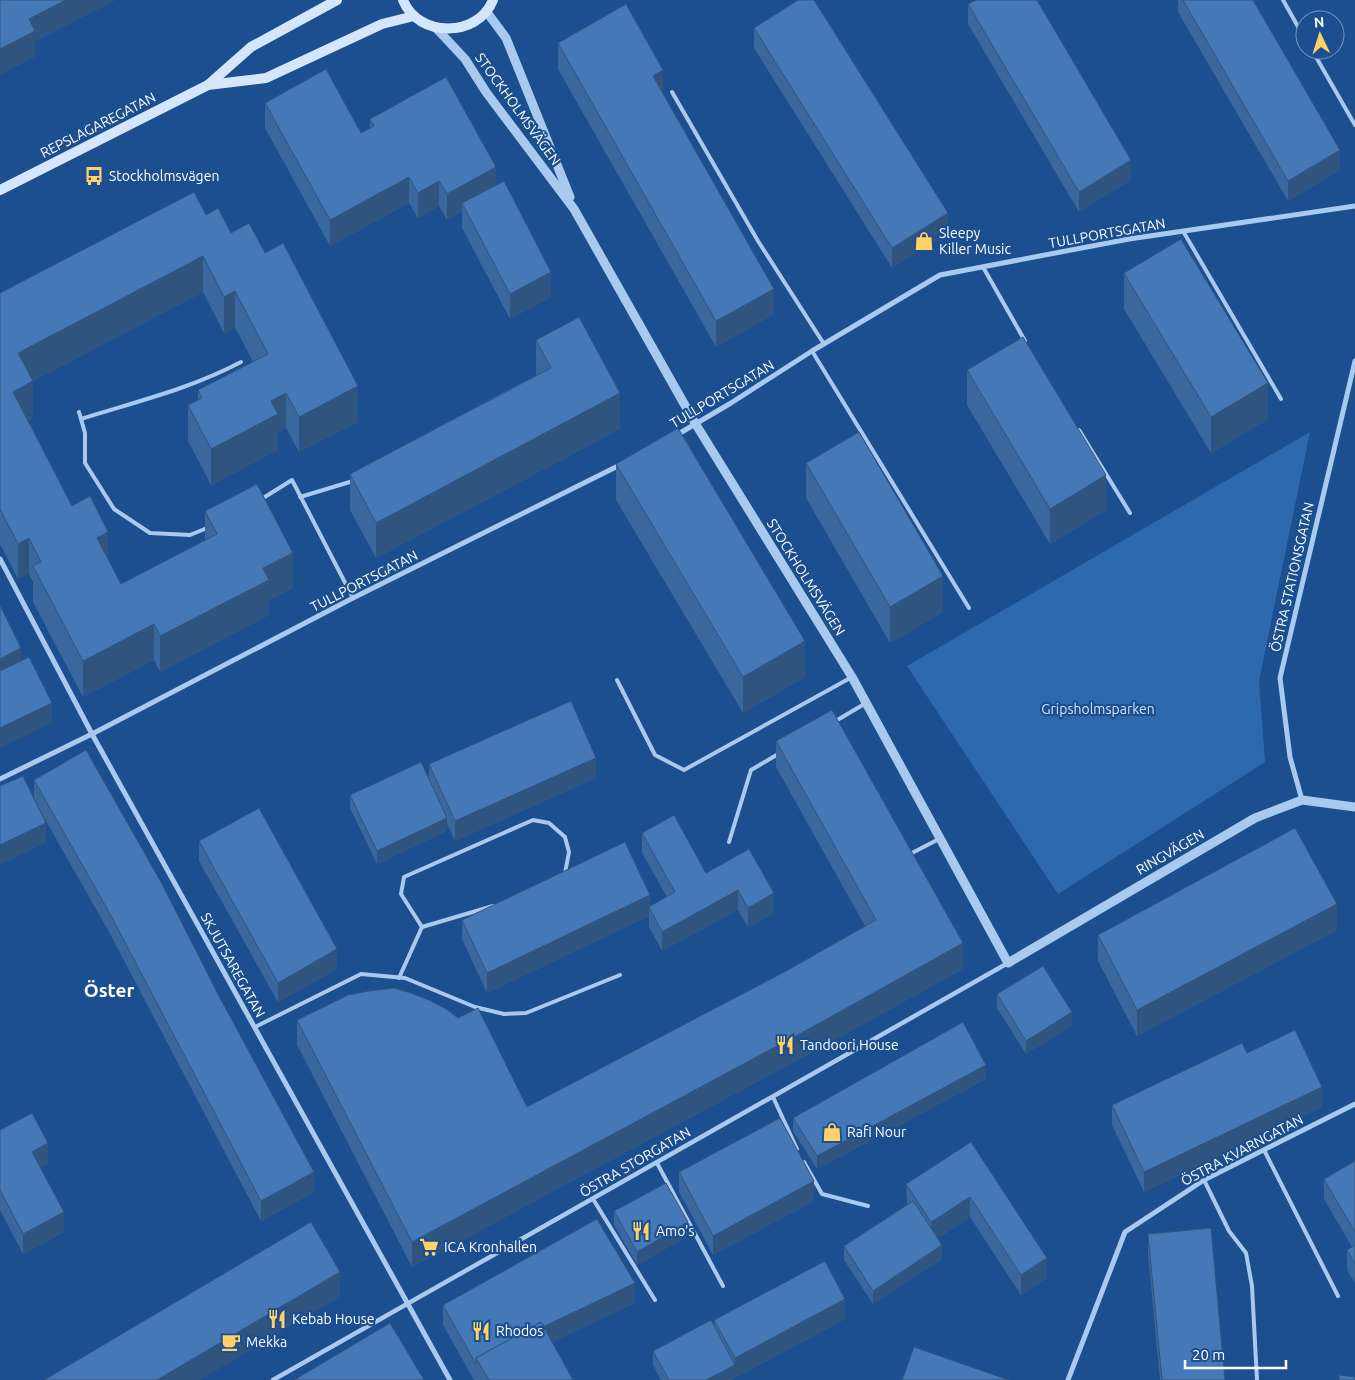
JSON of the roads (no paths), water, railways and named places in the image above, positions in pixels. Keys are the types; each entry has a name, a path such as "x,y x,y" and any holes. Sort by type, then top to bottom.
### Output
{"main road":[{"name":"REPSLAGAREGATAN","path":"0,190 208,85 251,47 337,0"},
{"path":"403,0 414,16 424,23 436,28 450,29 464,27 476,20 490,5 502,0"},
{"name":"REPSLAGAREGATAN","path":"208,85 266,78 382,24 414,16"}],"street":[{"name":"STOCKHOLMSVÄGEN","path":"490,5 506,38 574,209"},
{"name":"STOCKHOLMSVÄGEN","path":"436,28 465,59 486,92 574,209 696,423 852,677 1008,963"},
{"name":"TULLPORTSGATAN","path":"668,440 732,403 812,351 940,275 1129,239 1355,206"},
{"name":"ÖSTRA STATIONSGATAN","path":"1302,800 1290,757 1280,678 1355,362"},
{"name":"TULLPORTSGATAN","path":"0,779 92,734 353,598 626,462"},
{"name":"SKJUTSAREGATAN","path":"0,559 92,734 450,1380"},
{"name":"RINGVÄGEN","path":"1008,963 1254,818 1302,800 1355,807"},
{"name":"ÖSTRA STORGATAN","path":"273,1380 1008,963"},
{"name":"ÖSTRA KVARNGATAN","path":"1068,1380 1125,1232 1204,1180 1355,1104"}],"lane":[{"path":"1283,0 1295,21"},
{"path":"1318,60 1355,125"},
{"path":"672,92 758,241 824,344"},
{"path":"1183,231 1281,399"},
{"path":"983,267 1030,348"},
{"path":"812,351 969,608"},
{"path":"81,418 178,390 241,362"},
{"path":"79,412 85,433 85,463 114,509 150,533 190,535 214,525"},
{"path":"1074,422 1130,513"},
{"path":"253,504 292,480 353,598"},
{"path":"300,496 357,480"},
{"path":"617,680 655,754 684,770 852,677"},
{"path":"825,727 866,703"},
{"path":"729,842 751,770 784,751"},
{"path":"422,926 401,894 404,877 533,820 549,823 566,837 569,852 565,873 557,876"},
{"path":"906,856 941,838"},
{"path":"422,926 502,903"},
{"path":"399,978 422,926"},
{"path":"255,1027 361,974 405,978 475,1007 504,1014 526,1013 620,975"},
{"path":"773,1096 798,1152"},
{"path":"1264,1150 1338,1296"},
{"path":"803,1160 822,1194 868,1206"},
{"path":"657,1163 722,1286"},
{"path":"1204,1180 1229,1230 1246,1253 1252,1286 1257,1380"},
{"path":"592,1199 656,1300"}],"place":[{"name":"Stockholmsvägen","path":"94,176"},
{"name":"Sleepy Killer Music","path":"924,241"},
{"name":"Tandoori House","path":"785,1045"},
{"name":"Rafi Nour","path":"832,1132"},
{"name":"Amo's","path":"641,1231"},
{"name":"ICA Kronhallen","path":"429,1247"},
{"name":"Kebab House","path":"277,1319"},
{"name":"Rhodos","path":"481,1331"},
{"name":"Mekka","path":"231,1342"}],"district":[{"name":"Öster","path":"109,990"}],"park label":[{"name":"Gripsholmsparken","path":"1098,709"}]}
